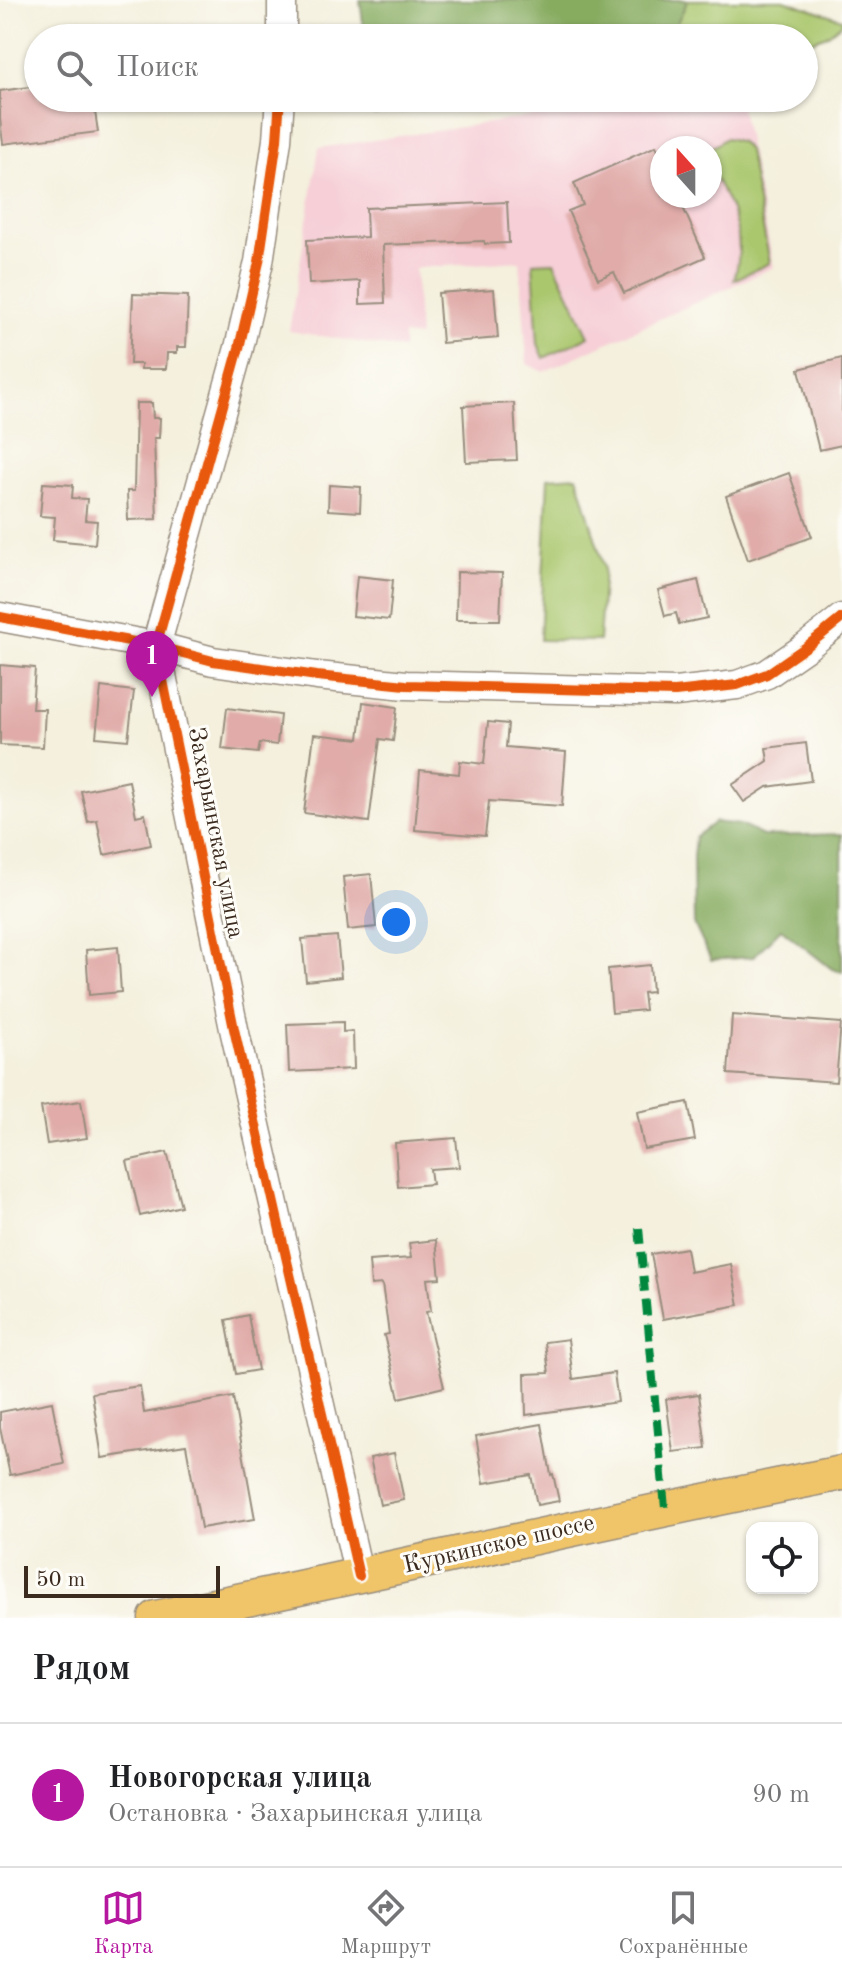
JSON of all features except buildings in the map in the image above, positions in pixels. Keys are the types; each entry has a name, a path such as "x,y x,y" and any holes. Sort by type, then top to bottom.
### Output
{"main road":[{"name":"Куркинское шоссе","path":"156,1618 842,1473"}],"street":[{"path":"282,0 282,24"},
{"name":"Захарьинская улица","path":"279,112 259,262 239,348 156,646 234,1029 359,1576"},
{"path":"0,617 156,646 213,661 317,676 406,685 675,692 737,685 767,674 842,618"}],"shaded area":[{"path":"562,112 742,112 774,267 543,372 527,364 520,261 415,268 419,337 403,335 403,349 289,331 319,148"}],"green space":[{"path":"360,0 688,0 677,24 363,24"},
{"path":"688,0 784,0 842,19 842,23 818,39 818,24 677,22"},
{"path":"726,138 738,141 748,150 770,263 734,280 739,247 736,226 722,191 722,141"},
{"path":"554,262 589,336 544,358 538,344 533,263"},
{"path":"577,476 604,568 599,641 540,640 548,478"},
{"path":"715,822 740,825 763,836 842,834 842,972 832,969 781,929 753,957 711,960 694,924 693,857 695,837"}],"marked path":[{"path":"639,1228 665,1508"}],"cycle path":[{"path":"279,112 259,262 239,348 156,646 234,1029 359,1576"},
{"path":"0,617 156,646 213,661 317,676 406,685 675,692 737,685 767,674 842,618"}],"place":[{"name":"Новогорская улица","path":"152,697"}]}
